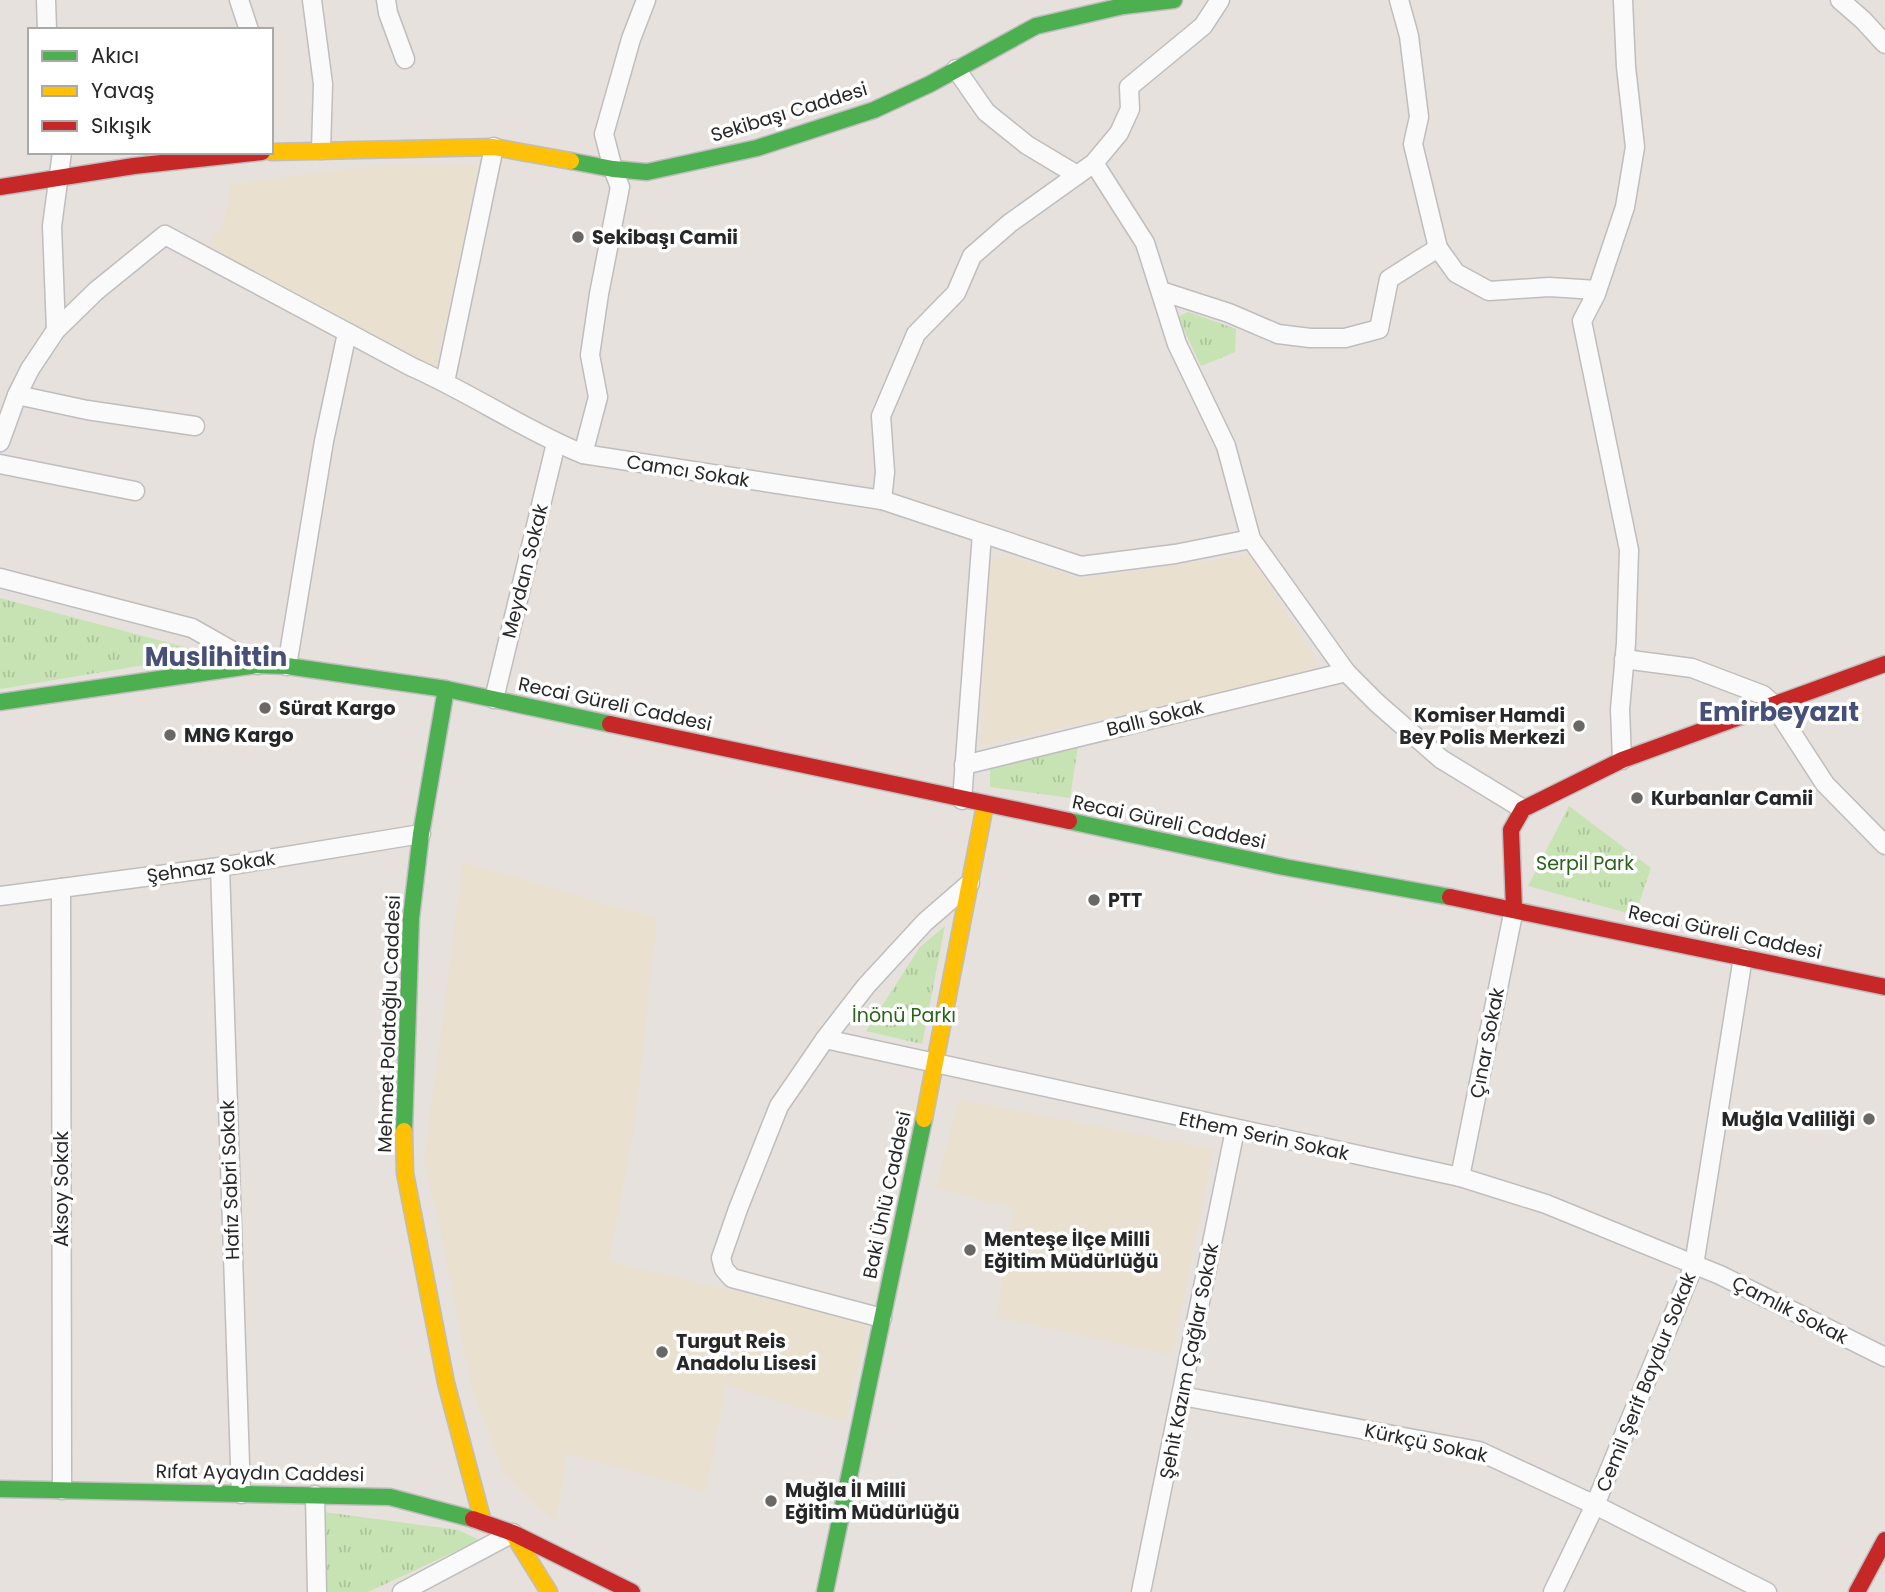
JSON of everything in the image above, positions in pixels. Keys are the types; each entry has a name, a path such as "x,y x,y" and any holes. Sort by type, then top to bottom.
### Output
{"street":[{"path":"46,0 47,28"},
{"path":"239,0 248,28"},
{"path":"312,0 323,84 321,150"},
{"path":"386,0 405,59"},
{"path":"583,454 598,397 590,355 620,187 604,134 631,39 646,0"},
{"name":"Sekibaşı Caddesi","path":"273,152 494,147 613,169 647,172 757,148 874,110 1036,26 1124,6 1174,0"},
{"path":"882,499 885,472 881,416 916,334 956,293 972,256 1010,223 1094,163 1119,132 1130,109 1129,87 1203,26 1220,0"},
{"path":"1399,0 1409,36 1419,117 1413,144 1438,248 1456,273 1489,291 1549,287 1597,290"},
{"path":"1622,760 1620,709 1629,550 1582,321 1597,290 1625,208 1635,147 1626,67 1623,0"},
{"path":"1840,0 1885,44"},
{"path":"956,69 986,112 1027,145 1077,175"},
{"path":"445,382 494,147"},
{"path":"0,442 17,395 30,369 56,330 52,226 62,154"},
{"path":"0,187 244,154"},
{"path":"1094,163 1145,243 1177,344 1226,446 1251,539 1346,671 1377,703 1441,759 1523,809"},
{"name":"Camcı Sokak","path":"56,330 96,291 165,235 556,443 583,454 882,499 1081,566 1175,554 1251,539"},
{"path":"1161,291 1229,313 1278,334 1310,338 1346,338 1379,329 1390,279 1438,248"},
{"path":"287,666 324,441 347,333"},
{"path":"17,395 87,410 195,426"},
{"name":"Meydan Sokak","path":"494,699 556,443"},
{"path":"0,464 135,491"},
{"path":"962,800 982,534"},
{"path":"0,579 192,628 257,665"},
{"path":"1624,659 1692,668 1763,695 1773,704 1825,785 1885,845"},
{"path":"1514,909 1511,830 1523,809 1622,760 1885,664"},
{"name":"Recai Güreli Caddesi","path":"0,702 257,665 287,666 446,689 1284,867 1514,909 1885,987"},
{"name":"Ballı Sokak","path":"964,765 1346,671"},
{"name":"Mehmet Polatoğlu Caddesi","path":"446,689 421,834 411,918 404,1091 405,1173 446,1383 483,1522"},
{"name":"Baki Ünlü Caddesi","path":"825,1592 936,1064 985,805"},
{"name":"Şehnaz Sokak","path":"0,896 220,867 421,834"},
{"name":"Hafız Sabri Sokak","path":"220,867 241,1494"},
{"path":"882,1318 732,1278 724,1269 722,1258 738,1209 779,1106 866,986 925,922 970,884"},
{"name":"Aksoy Sokak","path":"61,888 62,1490"},
{"name":"Çınar Sokak","path":"1460,1177 1514,909"},
{"name":"Cemil Şerif Baydur Sokak","path":"1553,1592 1595,1505 1694,1265 1744,957"},
{"name":"Ethem Serin Sokak","path":"825,1039 1460,1177 1546,1204 1694,1265"},
{"name":"Şehit Kazım Çağlar Sokak","path":"1141,1592 1235,1129"},
{"name":"Çamlık Sokak","path":"1694,1265 1720,1275 1885,1357"},
{"name":"Kürkçü Sokak","path":"1182,1396 1479,1451 1595,1505 1767,1592"},
{"name":"Rıfat Ayaydın Caddesi","path":"0,1489 390,1497 483,1522 513,1533 632,1592"},
{"path":"315,1495 317,1592"},
{"path":"402,1592 513,1533 549,1592"},
{"path":"1857,1592 1885,1539"}],"shaded area":[{"path":"376,166 478,166 436,368 207,246 224,220 230,184"},
{"path":"1251,555 1318,663 1311,673 979,746 991,559 1013,557 1079,579"},
{"path":"463,862 657,919 635,1122 609,1261 867,1323 845,1422 726,1385 706,1492 567,1453 556,1524 502,1471 470,1381 424,1161"},
{"path":"958,1099 1214,1149 1172,1355 997,1317 1013,1208 936,1188"}],"green space":[{"path":"1188,312 1236,329 1235,352 1201,366 1178,317"},
{"path":"0,598 211,654 0,689"},
{"path":"1078,746 1070,798 990,787 990,766"},
{"name":"Serpil Park","path":"1569,806 1651,868 1635,915 1528,886"},
{"name":"İnönü Parkı","path":"945,926 922,1044 866,1031 920,947"},
{"path":"324,1512 458,1530 480,1540 368,1592 326,1592"}],"traffic: fast":[{"path":"571,161 647,172 757,148 874,110 930,84 1036,26 1123,6 1174,0"},
{"path":"0,702 257,665 287,666 446,689 610,724"},
{"path":"404,1131 411,918 421,834 446,689"},
{"path":"1069,821 1284,867 1450,897"},
{"path":"825,1592 924,1119"},
{"path":"0,1489 390,1497 473,1519"}],"traffic: slow":[{"path":"273,152 494,147 571,161"},
{"path":"924,1119 985,805"},
{"path":"404,1131 405,1173 446,1383 483,1522"},
{"path":"513,1534 549,1592"}],"traffic: jam":[{"path":"0,187 134,166 244,154"},
{"path":"1514,909 1511,830 1523,809 1622,760 1885,664"},
{"path":"610,724 1069,821"},
{"path":"1450,897 1885,987"},
{"path":"473,1519 513,1533 632,1592"},
{"path":"1857,1592 1885,1540"}],"place":[{"name":"Sekibaşı Camii","path":"578,237"},
{"name":"Sürat Kargo","path":"265,708"},
{"name":"Komiser Hamdi Bey Polis Merkezi","path":"1579,726"},
{"name":"MNG Kargo","path":"170,735"},
{"name":"Kurbanlar Camii","path":"1637,798"},
{"name":"PTT","path":"1094,900"},
{"name":"Muğla Valiliği","path":"1869,1119"},
{"name":"Menteşe İlçe Milli Eğitim Müdürlüğü","path":"970,1250"},
{"name":"Turgut Reis Anadolu Lisesi","path":"662,1352"},
{"name":"Muğla İl Milli Eğitim Müdürlüğü","path":"771,1501"}],"district":[{"name":"Muslihittin","path":"216,657"},
{"name":"Emirbeyazıt","path":"1779,712"}]}
